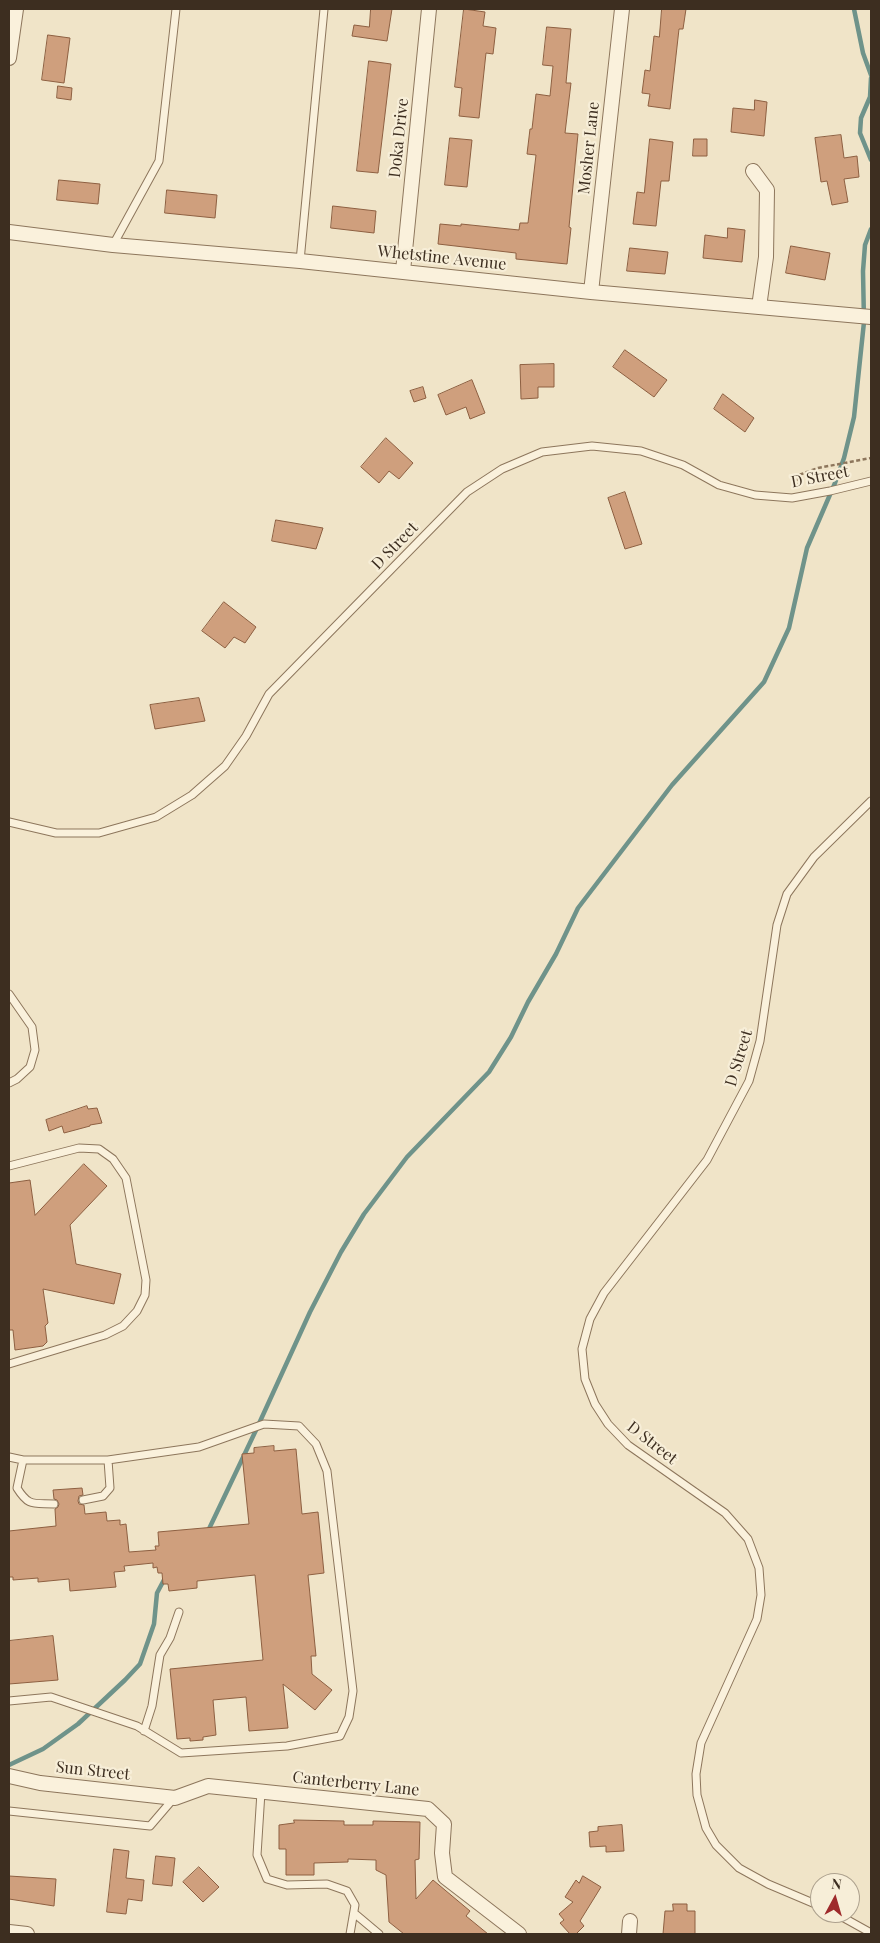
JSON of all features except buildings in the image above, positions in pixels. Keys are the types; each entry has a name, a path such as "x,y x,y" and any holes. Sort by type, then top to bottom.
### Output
{"street":[{"path":"9,58 16,9"},
{"name":"Doka Drive","path":"403,271 429,9"},
{"name":"Mosher Lane","path":"591,292 622,9"},
{"path":"753,171 767,190 766,257 759,307"},
{"name":"Whetstine Avenue","path":"9,232 113,245 300,261 591,292 871,317"},
{"name":"Sun Street","path":"9,1776 40,1783 174,1798"},
{"name":"Canterberry Lane","path":"174,1798 208,1786 428,1809 444,1824 442,1853 445,1876 519,1934"},
{"path":"9,1932 27,1934"}],"lane":[{"path":"113,245 159,161 176,9"},
{"path":"300,261 324,9"},
{"name":"D Street","path":"9,822 56,833 99,833 156,817 192,795 224,766 246,736 269,694 467,492 502,469 542,452 592,446 641,451 683,465 719,485 755,495 792,498 830,491 871,480"},
{"name":"D Street","path":"810,1902 768,1884 739,1868 716,1845 706,1828 697,1795 696,1774 702,1743 757,1619 761,1595 759,1568 748,1539 726,1513 628,1445 608,1424 595,1404 586,1379 582,1348 590,1319 604,1293 707,1160 749,1081 760,1041 777,925 788,894 814,858 871,801"},
{"path":"9,994 32,1027 35,1050 30,1067 17,1079 9,1083"},
{"path":"9,1166 79,1148 99,1149 113,1159 126,1178 146,1280 145,1295 137,1312 123,1326 105,1336 9,1364"},
{"path":"9,1457 23,1460 108,1460 199,1447 264,1424 299,1426 316,1444 327,1471 353,1690 349,1717 340,1736 286,1746 181,1753 137,1726 51,1697 9,1701"},
{"path":"23,1460 17,1488 24,1500 32,1503 54,1504"},
{"path":"83,1500 104,1496 110,1488 108,1460"},
{"path":"144,1730 152,1706 160,1656 170,1638 179,1612"},
{"path":"261,1792 257,1855 267,1879 287,1885 327,1884 347,1891 355,1905 350,1934"},
{"path":"9,1811 150,1826 174,1798"},
{"path":"354,1912 379,1934"},
{"path":"852,1923 871,1934"}],"path":[{"path":"792,498 799,475 818,468 871,458"}],"waterway":[{"path":"854,9 863,53 871,75"},
{"path":"871,78 870,97 861,118 860,133 871,160"},
{"path":"208,1531 310,1312 341,1252 364,1214 407,1157 489,1072 511,1037 528,1002 556,954 578,908 672,785 764,682 789,628 807,548 844,458 854,417 864,322 863,271 865,245 871,229"},
{"path":"9,1765 43,1749 78,1724 140,1664 154,1624 157,1593 165,1578"}]}
